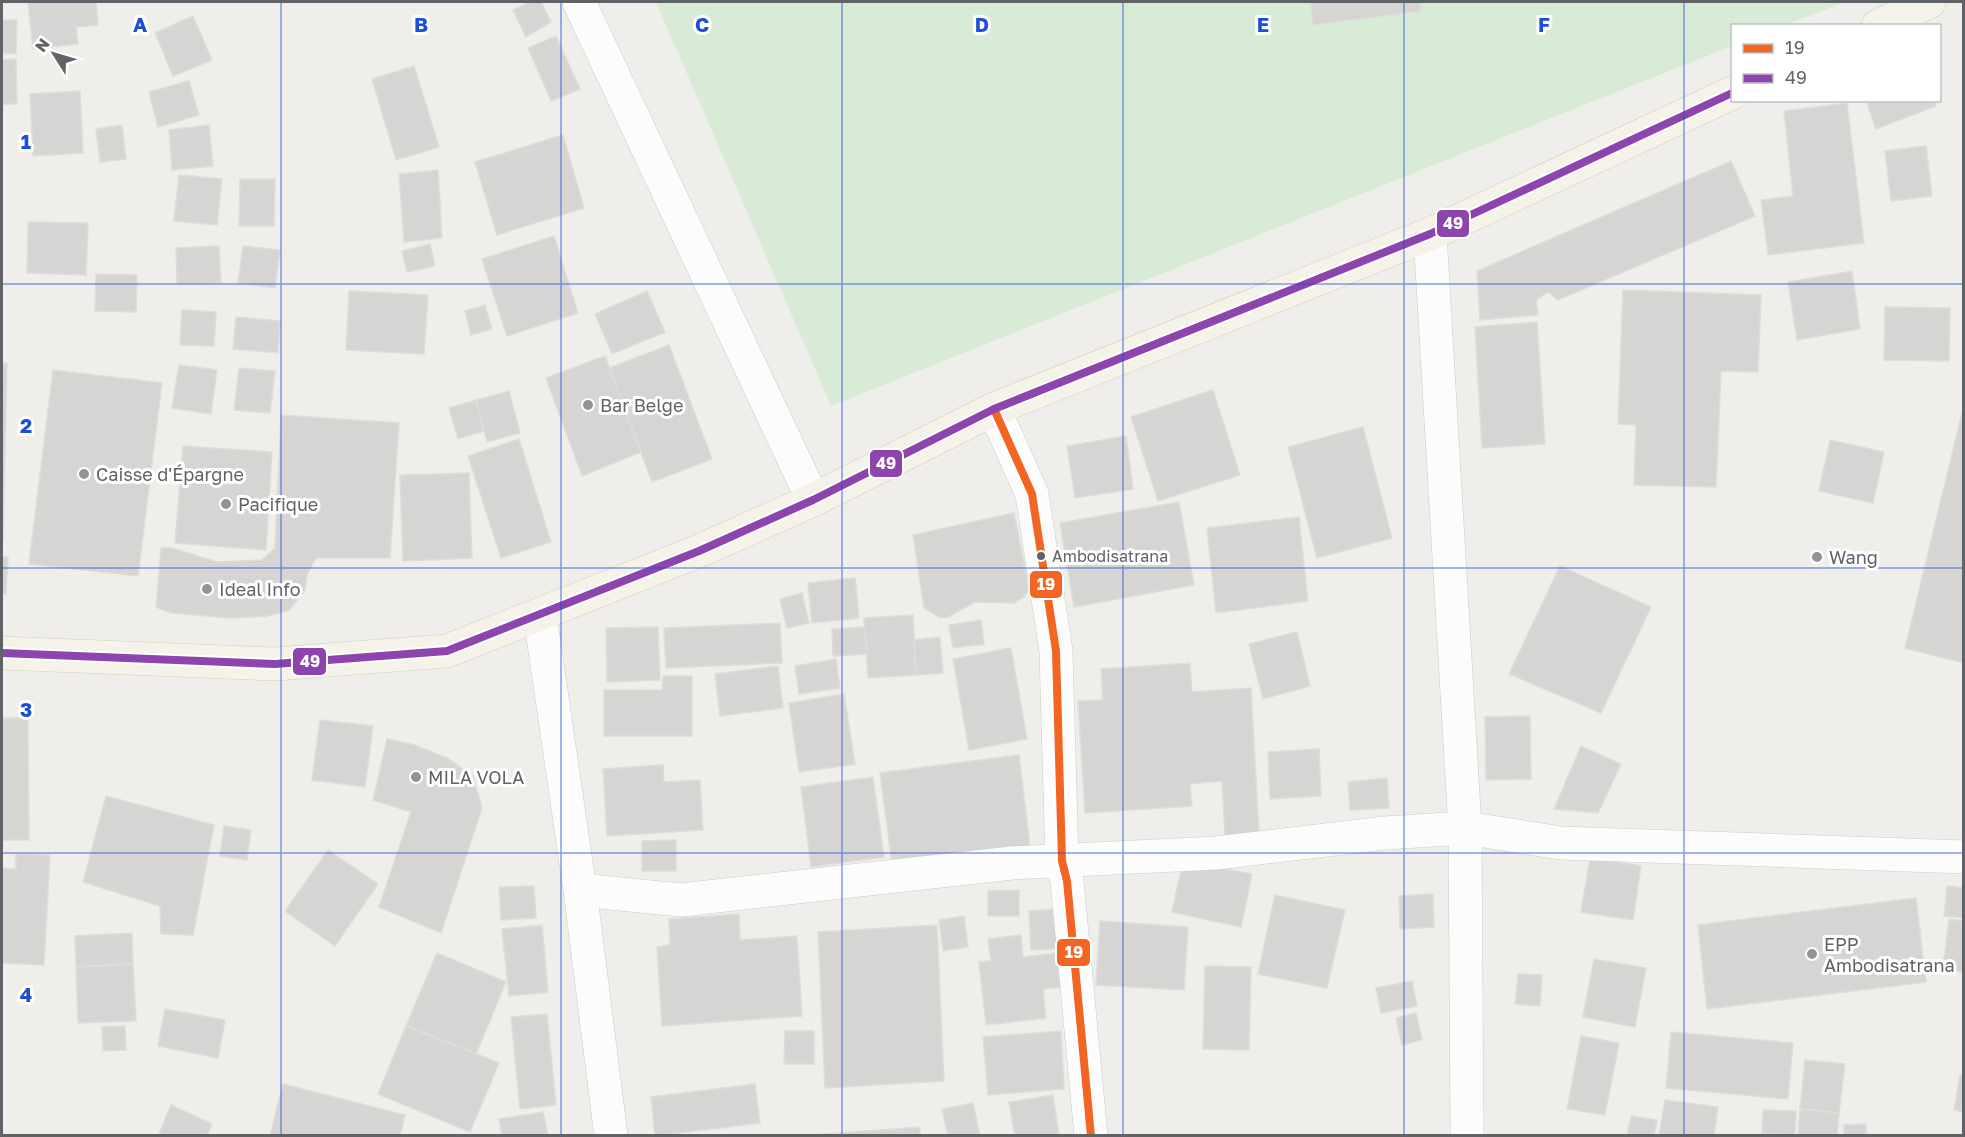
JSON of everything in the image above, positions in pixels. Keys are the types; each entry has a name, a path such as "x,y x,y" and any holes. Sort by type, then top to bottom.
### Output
{"main road":[{"path":"1882,24 1929,2"},
{"path":"2,652 275,664 447,651 699,551 813,500 994,410 1430,234 1731,93"}],"street":[{"path":"579,2 813,500"},
{"path":"1430,234 1465,828 1460,1135"},
{"path":"994,410 1032,494 1054,639 1062,861 1067,881 1091,1136"},
{"path":"540,616 580,890 611,1136"},
{"path":"580,890 681,900 1012,863 1217,853 1385,833 1465,828 1561,843 1964,856"}],"green space":[{"path":"656,2 1845,2 1788,24 1731,24 1731,46 831,406"}],"building":[{"path":"28,2 96,2 98,25 76,27 78,44 33,49"},
{"path":"529,2 541,2 551,22 526,37 513,10"},
{"path":"1310,2 1420,2 1421,11 1313,25"},
{"path":"193,16 212,60 173,76 155,33"},
{"path":"2,20 17,20 16,54 2,53"},
{"path":"556,36 580,89 551,101 528,48"},
{"path":"16,59 17,104 2,104 2,60"},
{"path":"414,66 439,147 396,160 372,79"},
{"path":"189,81 199,115 158,127 149,92"},
{"path":"80,91 83,153 33,156 30,94"},
{"path":"1867,102 1935,102 1936,106 1876,129"},
{"path":"1847,103 1864,243 1768,255 1761,200 1793,196 1784,111"},
{"path":"122,125 126,159 100,162 96,129"},
{"path":"209,125 213,166 172,170 169,130"},
{"path":"563,135 584,208 497,235 475,162"},
{"path":"1926,146 1932,196 1891,201 1885,151"},
{"path":"1731,161 1755,216 1558,300 1548,292 1536,300 1538,315 1480,320 1477,271"},
{"path":"438,170 442,238 404,242 399,174"},
{"path":"179,175 222,179 217,225 174,221"},
{"path":"240,179 275,179 274,226 239,226"},
{"path":"28,222 88,223 86,275 27,273"},
{"path":"554,236 578,313 507,336 482,259"},
{"path":"430,244 435,266 407,272 402,251"},
{"path":"219,246 221,283 177,284 176,248"},
{"path":"243,246 280,250 275,288 238,283"},
{"path":"1852,271 1860,329 1797,340 1788,282"},
{"path":"96,274 137,275 136,312 95,311"},
{"path":"1623,290 1761,295 1758,372 1721,371 1716,487 1634,485 1636,425 1618,424"},
{"path":"349,291 428,295 424,354 346,350"},
{"path":"647,291 665,332 612,354 595,314"},
{"path":"485,305 492,329 471,335 465,311"},
{"path":"1885,307 1950,308 1949,361 1884,360"},
{"path":"182,310 216,312 214,346 180,345"},
{"path":"236,317 280,321 278,353 233,349"},
{"path":"1537,322 1545,444 1482,448 1475,327"},
{"path":"669,345 712,459 652,482 609,368"},
{"path":"605,356 641,452 582,476 546,378"},
{"path":"2,363 7,363 3,540 2,540"},
{"path":"179,365 217,370 211,414 172,408"},
{"path":"239,368 275,371 270,413 234,410"},
{"path":"53,370 162,383 138,576 29,564"},
{"path":"1213,390 1240,475 1158,501 1131,417"},
{"path":"509,391 520,433 487,442 476,400"},
{"path":"476,400 484,431 458,439 449,408"},
{"path":"1964,405 1964,663 1905,648"},
{"path":"281,415 399,423 390,558 316,558 307,575 305,591 289,610 268,616 230,618 171,613 156,607 161,548 172,548 217,562 262,560 275,548"},
{"path":"1363,427 1392,538 1317,558 1288,447"},
{"path":"1126,436 1133,489 1075,498 1067,446"},
{"path":"519,439 551,542 501,558 468,456"},
{"path":"1830,440 1884,452 1873,503 1819,491"},
{"path":"183,446 272,452 266,550 175,543"},
{"path":"469,473 472,558 403,561 400,475"},
{"path":"1179,502 1194,585 1074,607 1060,523"},
{"path":"1014,513 1029,589 1024,597 1014,603 975,602 948,617 941,618 924,608 913,535"},
{"path":"1299,517 1308,601 1216,613 1207,528"},
{"path":"2,557 8,557 6,594 2,594"},
{"path":"1560,566 1651,607 1601,713 1509,674"},
{"path":"855,578 859,618 812,623 808,583"},
{"path":"802,593 809,623 787,628 780,599"},
{"path":"913,615 916,675 868,678 864,618"},
{"path":"981,620 984,644 953,648 949,625"},
{"path":"780,623 782,663 666,668 664,628"},
{"path":"658,627 660,680 607,682 606,628"},
{"path":"864,627 867,654 833,656 832,629"},
{"path":"1297,632 1310,686 1263,699 1249,644"},
{"path":"940,637 943,673 916,675 914,640"},
{"path":"1011,648 1027,739 969,750 953,659"},
{"path":"836,659 840,688 799,694 795,666"},
{"path":"1190,663 1192,692 1251,688 1259,834 1225,836 1222,781 1190,784 1192,806 1085,813 1078,701 1103,700 1101,669"},
{"path":"778,666 783,708 720,716 715,674"},
{"path":"663,676 692,676 692,736 604,736 604,690 662,690"},
{"path":"844,694 855,764 799,772 789,703"},
{"path":"1530,716 1531,779 1486,780 1485,717"},
{"path":"2,718 28,718 29,840 2,840"},
{"path":"320,720 373,726 365,787 312,780"},
{"path":"387,739 415,745 447,758 473,776 482,808 441,933 379,907 411,812 373,800"},
{"path":"1581,746 1621,764 1598,813 1554,809"},
{"path":"1319,749 1321,796 1270,799 1268,752"},
{"path":"1019,755 1030,846 892,864 880,773"},
{"path":"663,765 664,782 700,780 703,830 607,836 603,769"},
{"path":"873,777 884,857 811,867 801,787"},
{"path":"1387,778 1389,808 1350,810 1348,782"},
{"path":"106,796 214,825 193,935 161,934 160,906 83,882"},
{"path":"224,826 251,830 247,860 220,856"},
{"path":"676,840 676,871 642,871 642,841"},
{"path":"328,850 378,884 335,946 285,911"},
{"path":"16,854 50,855 44,965 2,963 2,868 16,869"},
{"path":"1590,858 1641,866 1633,920 1581,912"},
{"path":"1183,861 1252,874 1241,927 1172,912"},
{"path":"534,886 536,918 501,920 499,887"},
{"path":"1947,886 1964,888 1964,918 1944,916"},
{"path":"1019,890 1019,916 988,916 988,891"},
{"path":"1433,894 1434,927 1400,929 1399,896"},
{"path":"1275,895 1345,910 1327,988 1258,974"},
{"name":"EPP Ambodisatrana","path":"1916,898 1926,982 1707,1009 1698,925"},
{"path":"1057,909 1059,949 1031,950 1029,911"},
{"path":"739,914 740,940 797,936 802,1016 662,1026 657,947 670,945 669,919"},
{"path":"964,916 968,947 943,951 939,920"},
{"path":"1949,919 1964,921 1964,972 1943,969"},
{"path":"1100,921 1188,927 1184,990 1096,985"},
{"path":"542,925 548,992 509,996 502,929"},
{"path":"937,925 944,1081 825,1088 818,932"},
{"path":"132,933 133,964 76,967 75,936"},
{"path":"1021,935 1023,957 1057,953 1061,987 1043,989 1046,1018 986,1025 979,962 991,961 988,939"},
{"path":"437,953 506,982 476,1054 406,1026"},
{"path":"1594,959 1646,968 1635,1027 1583,1017"},
{"path":"133,964 136,1021 78,1023 76,967"},
{"path":"1205,966 1251,967 1249,1050 1203,1049"},
{"path":"1518,974 1542,975 1540,1006 1515,1004"},
{"path":"1412,981 1417,1006 1381,1013 1376,988"},
{"path":"165,1009 225,1020 218,1058 158,1046"},
{"path":"1416,1013 1422,1040 1402,1045 1396,1018"},
{"path":"547,1014 556,1105 520,1109 511,1017"},
{"path":"125,1026 126,1050 103,1051 102,1027"},
{"path":"406,1026 499,1063 470,1132 378,1094"},
{"path":"785,1031 814,1031 814,1064 784,1064"},
{"path":"1061,1031 1064,1089 988,1095 983,1037"},
{"path":"1671,1032 1793,1043 1788,1099 1666,1088"},
{"path":"1581,1036 1619,1043 1605,1115 1567,1109"},
{"path":"1805,1060 1845,1064 1839,1113 1800,1109"},
{"path":"1960,1075 1964,1075 1964,1112 1954,1110"},
{"path":"283,1084 405,1115 400,1136 270,1136"},
{"path":"755,1084 760,1123 655,1136 651,1097"},
{"path":"1053,1095 1059,1136 1015,1136 1009,1102"},
{"path":"1665,1100 1718,1107 1714,1136 1659,1136"},
{"path":"973,1103 980,1136 948,1136 942,1109"},
{"path":"171,1105 212,1124 207,1136 158,1136"},
{"path":"1800,1109 1839,1113 1837,1136 1798,1136"},
{"path":"1763,1110 1796,1111 1795,1135 1762,1134"},
{"path":"543,1112 548,1136 502,1136 499,1119"},
{"path":"1631,1116 1657,1120 1654,1136 1627,1136"},
{"path":"1866,1124 1866,1136 1844,1136 1844,1125"},
{"path":"920,1127 920,1136 798,1136"}],"transit line":[{"name":"49","path":"2,653 275,664 447,651 699,551 813,500 994,409 1430,234 1731,93"},
{"name":"19","path":"994,409 1032,494 1056,651 1062,861 1067,881 1091,1136"}],"place":[{"name":"Bar Belge","path":"588,405"},
{"name":"Caisse d'Épargne","path":"84,474"},
{"name":"Pacifique","path":"226,504"},
{"name":"Ambodisatrana","path":"1041,556"},
{"name":"Wang","path":"1817,557"},
{"name":"Ideal Info","path":"207,589"},
{"name":"MILA VOLA","path":"416,777"},
{"name":"EPP Ambodisatrana","path":"1812,954"}]}
